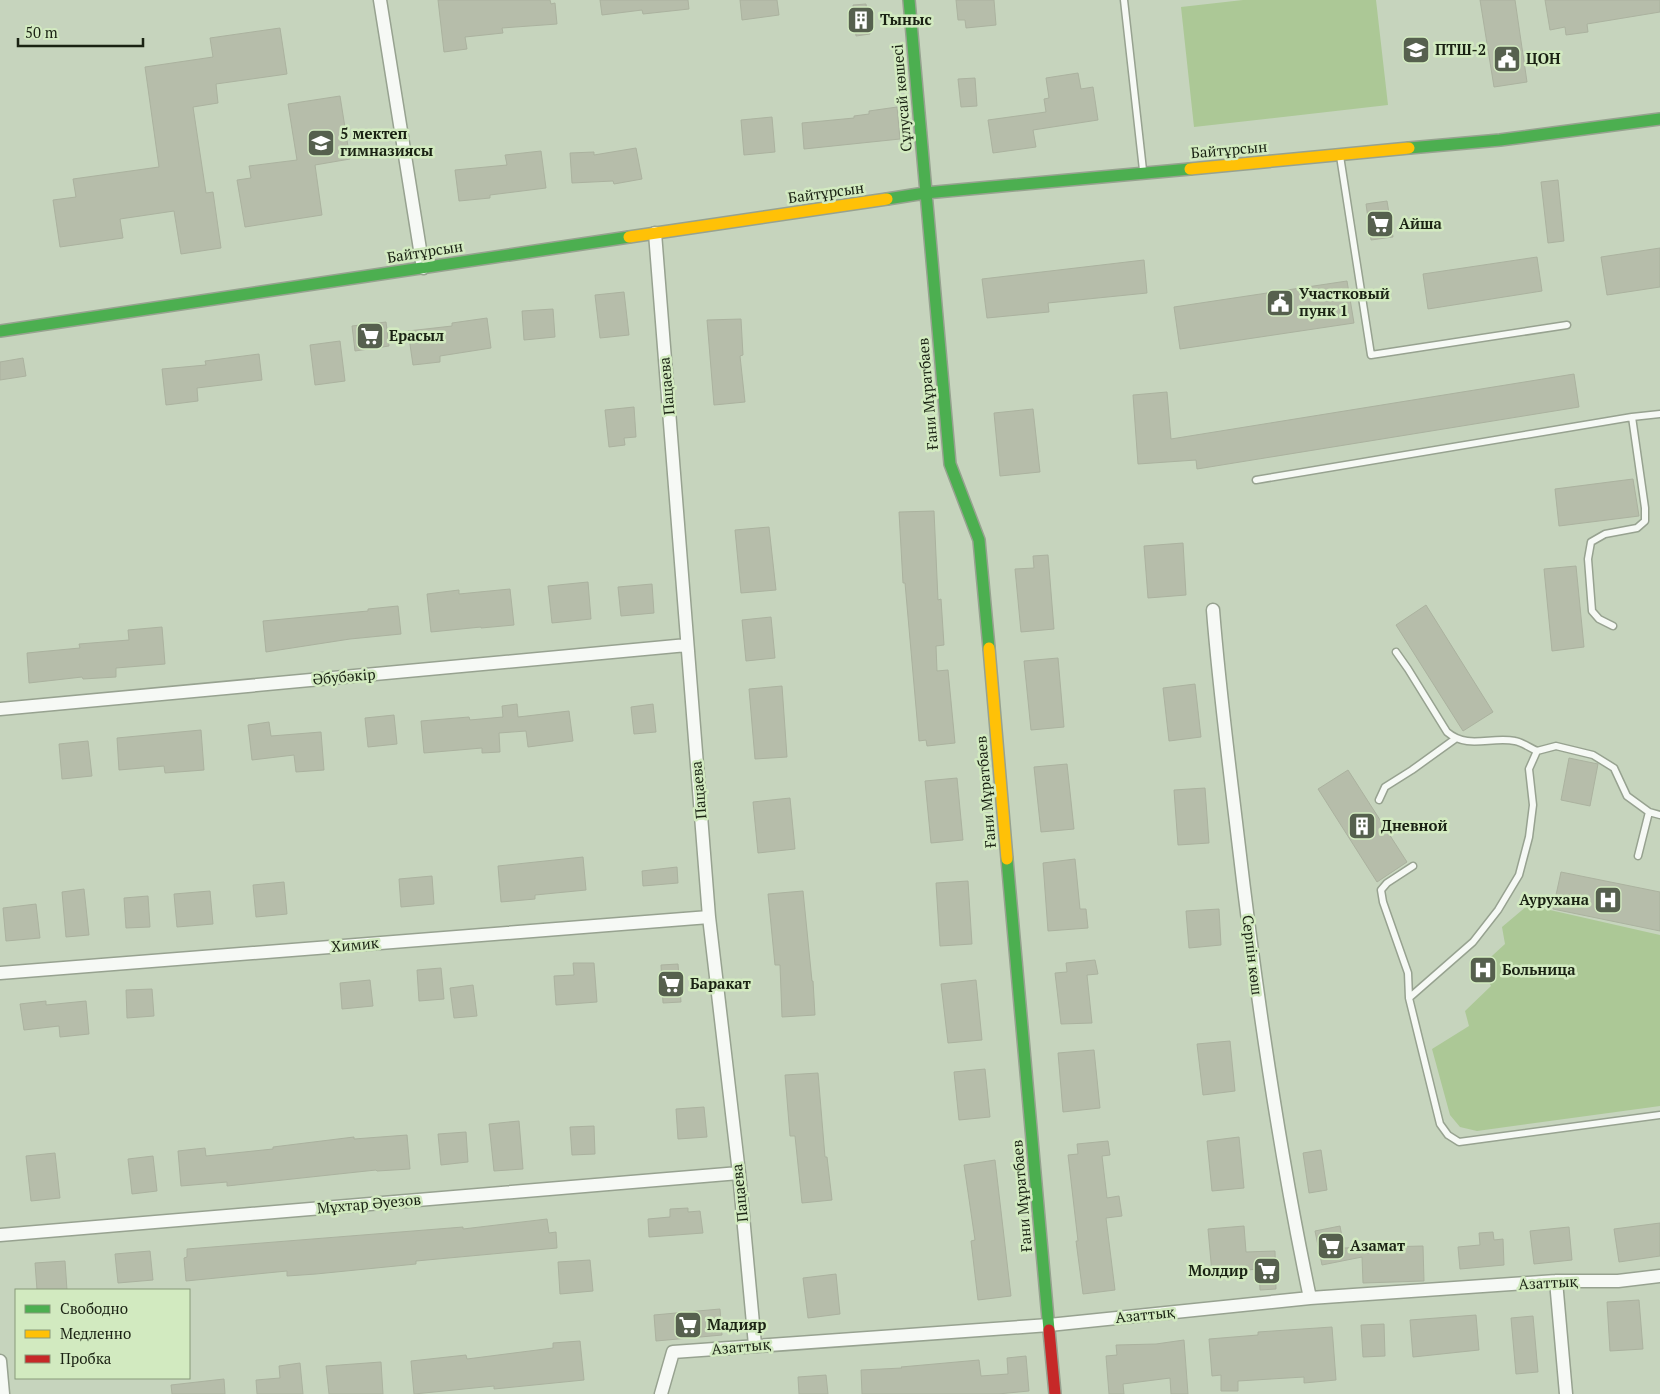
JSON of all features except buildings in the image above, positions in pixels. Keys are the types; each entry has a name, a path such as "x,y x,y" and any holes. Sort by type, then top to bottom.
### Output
{"street":[{"path":"380,0 424,268"},
{"name":"Сұлусай көшесі","path":"908,0 925,193"},
{"name":"Байтұрсын","path":"0,331 925,193 1500,140 1660,119"},
{"name":"Ғани Мұратбаев","path":"925,193 950,464 979,540 1055,1394"},
{"name":"Пацаева","path":"655,233 710,917 739,1173 755,1345"},
{"name":"Серпін көш","path":"1213,610 1217,667 1254,977 1292,1209 1310,1298"},
{"name":"Әбубәкір","path":"0,709 687,645"},
{"name":"Химик","path":"0,973 710,917"},
{"name":"Мұхтар Әуезов","path":"0,1234 739,1173"},
{"name":"Азаттық","path":"661,1394 673,1352 1049,1325 1310,1298 1556,1281 1618,1280 1660,1276"},
{"path":"1556,1281 1566,1394"},
{"path":"0,1361 3,1394"}],"lane":[{"path":"1124,0 1143,173"},
{"path":"1340,155 1370,355 1567,325"},
{"path":"1256,480 1660,414"},
{"path":"1613,626 1599,619 1592,611 1588,559 1591,542 1605,534 1637,528 1645,521 1645,508 1632,418"},
{"path":"1396,652 1447,732 1455,739 1466,742 1516,741 1537,751 1556,746 1593,755 1614,768 1627,796 1650,812 1660,815"},
{"path":"1379,800 1385,787 1455,739"},
{"path":"1409,998 1473,942 1498,910 1519,875 1529,837 1533,805 1529,769 1537,751"},
{"path":"1638,856 1650,812"},
{"path":"1413,866 1387,883 1381,890 1383,902 1408,973 1409,998 1440,1124 1448,1135 1459,1142 1660,1115"}],"green space":[{"path":"1243,0 1376,0 1388,105 1194,127 1181,7"},
{"path":"1528,905 1660,935 1660,1106 1477,1131 1460,1127 1450,1115 1432,1049 1469,1026 1465,1011 1491,986 1481,966 1505,944 1502,927"}],"traffic: fast":[{"path":"909,0 950,464 979,540 989,648"},
{"path":"1409,148 1500,140 1660,119"},
{"path":"887,199 925,193 1190,169"},
{"path":"0,331 629,237"},
{"path":"1007,859 1049,1330"}],"traffic: slow":[{"path":"1190,169 1409,148"},
{"path":"629,237 887,199"},
{"path":"989,648 1007,859"}],"traffic: jam":[{"path":"1049,1330 1055,1394"}],"place":[{"name":"Тыныс","path":"861,20"},
{"name":"ПТШ-2","path":"1416,50"},
{"name":"ЦОН","path":"1507,59"},
{"name":"5 мектеп гимназиясы","path":"321,143"},
{"name":"Айша","path":"1380,224"},
{"name":"Участковый пунк 1","path":"1280,303"},
{"name":"Ерасыл","path":"370,336"},
{"name":"Дневной","path":"1362,826"},
{"name":"Аурухана","path":"1608,900"},
{"name":"Больница","path":"1483,970"},
{"name":"Баракат","path":"671,984"},
{"name":"Азамат","path":"1331,1246"},
{"name":"Молдир","path":"1267,1271"},
{"name":"Мадияр","path":"688,1325"}]}
